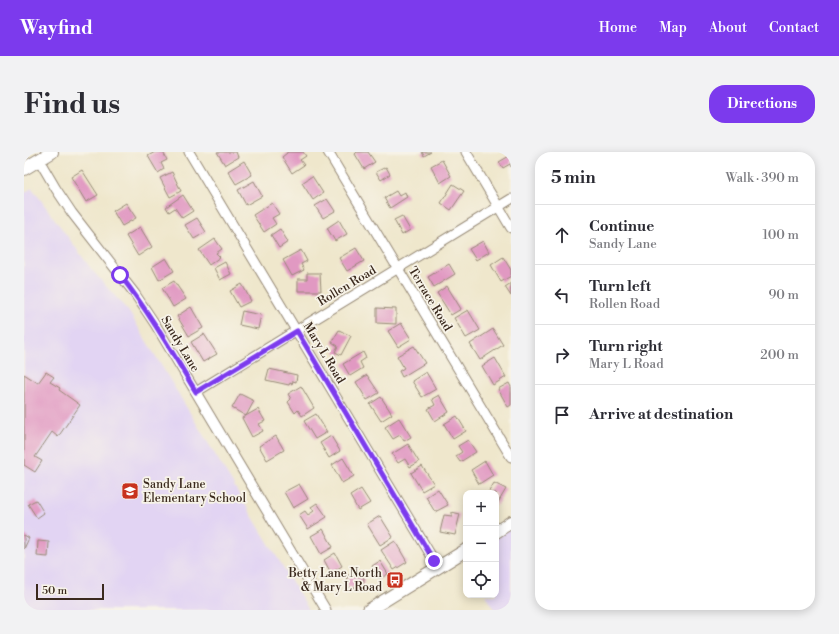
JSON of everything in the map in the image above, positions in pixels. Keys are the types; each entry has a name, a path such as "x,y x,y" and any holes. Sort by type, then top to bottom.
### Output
{"street":[{"path":"24,169 52,152"},
{"name":"Mary L Road","path":"189,152 438,567"},
{"name":"Terrace Road","path":"328,152 511,457"},
{"path":"466,152 511,228"},
{"name":"Sandy Lane","path":"38,160 72,213 135,294 196,392 326,610"},
{"name":"Rollen Road","path":"196,392 511,199"},
{"path":"499,530 511,522"},
{"path":"369,610 463,552"}],"shaded area":[{"name":"Sandy Lane Elementary School","path":"32,188 92,270 129,312 309,610 24,610 24,193"},
{"path":"511,528 511,610 495,610 488,598 499,598 499,535"}],"building":[{"path":"155,152 163,152 167,160 161,163 164,169 158,173 148,156"},
{"path":"217,152 236,152 238,157 225,165"},
{"path":"287,152 303,152 306,156 300,160 304,165 292,173 282,157"},
{"path":"357,152 368,152 375,162 364,169 355,154"},
{"path":"422,152 431,152 424,156"},
{"path":"511,155 511,167 510,164 503,168 499,162"},
{"path":"442,160 451,176 440,183 431,166"},
{"path":"244,161 252,175 236,184 228,171"},
{"path":"386,167 390,174 381,180 376,172"},
{"path":"82,170 98,195 86,202 71,177"},
{"path":"172,172 181,191 170,197 160,178"},
{"path":"312,176 323,193 313,200 302,183"},
{"path":"254,181 262,196 246,205 238,190"},
{"path":"453,184 464,191 451,210 441,203"},
{"path":"396,191 399,196 405,192 407,197 390,208 384,198"},
{"path":"183,195 193,211 182,218 175,208 169,212 166,207"},
{"path":"327,199 335,211 323,218 315,206"},
{"path":"126,203 136,218 122,226 113,211"},
{"path":"272,203 279,214 272,218 276,224 264,232 253,215"},
{"path":"402,216 410,230 402,235 394,220"},
{"path":"197,218 206,232 194,239 185,225"},
{"path":"339,220 347,234 335,241 327,228"},
{"path":"140,227 152,247 138,256 126,236"},
{"path":"280,229 288,242 279,248 271,235"},
{"path":"215,239 222,249 216,253 220,257 209,265 199,250"},
{"path":"483,241 489,252 476,260 469,249"},
{"path":"356,248 364,261 347,271 339,258"},
{"path":"301,250 307,261 301,264 304,270 292,276 283,260"},
{"path":"503,257 511,270 511,276 501,282 491,265"},
{"path":"166,258 174,271 159,280 152,267"},
{"path":"225,262 231,274 220,280 214,268"},
{"path":"449,264 455,274 434,287 428,277"},
{"path":"307,273 320,273 321,291 298,291 298,279 307,279"},
{"path":"174,281 186,299 173,307 162,288"},
{"path":"511,283 511,296 505,287"},
{"path":"242,284 251,301 239,307 230,291"},
{"path":"447,286 461,309 451,315 437,293"},
{"path":"191,307 203,328 189,336 177,316"},
{"path":"377,308 396,309 396,324 377,323"},
{"path":"468,310 480,330 466,338 454,318"},
{"path":"242,311 261,315 258,329 239,325"},
{"path":"401,323 411,339 398,347 388,331"},
{"path":"493,329 503,345 480,360 470,344"},
{"path":"339,330 351,336 341,355 335,352 338,346 332,342"},
{"path":"204,334 217,354 203,362 191,342"},
{"path":"414,346 425,363 402,377 399,371 404,368 397,356"},
{"path":"363,352 366,358 360,362 363,368 350,376 343,364"},
{"path":"495,358 506,377 493,385 482,366"},
{"path":"269,369 297,375 296,382 293,381 292,384 290,383 289,385 266,380"},
{"path":"46,372 54,377 50,382 60,388 59,390 80,405 58,437 52,432 35,457 42,461 35,472 24,465 24,374 38,383"},
{"path":"426,372 436,389 422,397 412,381"},
{"path":"367,375 379,393 367,400 356,382"},
{"path":"509,383 511,387 511,405 508,407 498,389"},
{"path":"301,386 314,408 302,416 298,410 295,413 288,402 291,399 288,394"},
{"path":"240,394 254,401 246,416 232,408"},
{"path":"439,395 449,412 435,421 428,409 435,405 432,399"},
{"path":"381,397 392,414 381,421 370,404"},
{"path":"258,409 265,421 259,424 263,431 252,437 242,418"},
{"path":"316,414 327,432 315,439 304,421"},
{"path":"457,416 466,431 453,439 444,424"},
{"path":"399,418 411,437 404,441 400,435 393,439 385,427"},
{"path":"276,436 284,450 267,460 259,446"},
{"path":"331,436 340,451 329,458 320,443"},
{"path":"468,440 476,452 460,462 456,456 462,452 458,446"},
{"path":"408,444 419,462 410,467 405,459 398,463 392,454"},
{"path":"343,458 354,476 342,483 332,465"},
{"path":"485,461 493,475 479,484 471,470"},
{"path":"422,466 434,484 422,491 411,473"},
{"path":"494,483 506,489 499,501 499,490 490,490"},
{"path":"299,484 308,499 293,508 284,492"},
{"path":"361,489 370,503 358,510 350,496"},
{"path":"438,489 448,505 435,512 426,497"},
{"path":"36,500 44,513 37,518 28,504"},
{"path":"317,503 327,517 308,529 299,515 305,511 308,515 314,511 311,507"},
{"path":"452,512 460,514 455,535 440,532 444,515 452,516"},
{"path":"380,516 393,537 380,545 367,524"},
{"path":"323,529 333,547 321,554 311,536"},
{"path":"24,535 29,538 24,549"},
{"path":"38,541 49,542 48,557 37,556"},
{"path":"395,541 407,562 394,570 381,550"},
{"path":"335,553 342,566 331,573 324,560"},
{"path":"380,561 388,574 379,579 372,566"},
{"path":"348,575 364,577 363,589 347,587"}],"place":[{"name":"Sandy Lane Elementary School","path":"130,491"},
{"name":"Betty Lane North & Mary L Road","path":"395,580"}],"route":[{"path":"120,275 135,294 196,392 297,331 434,561"}]}
